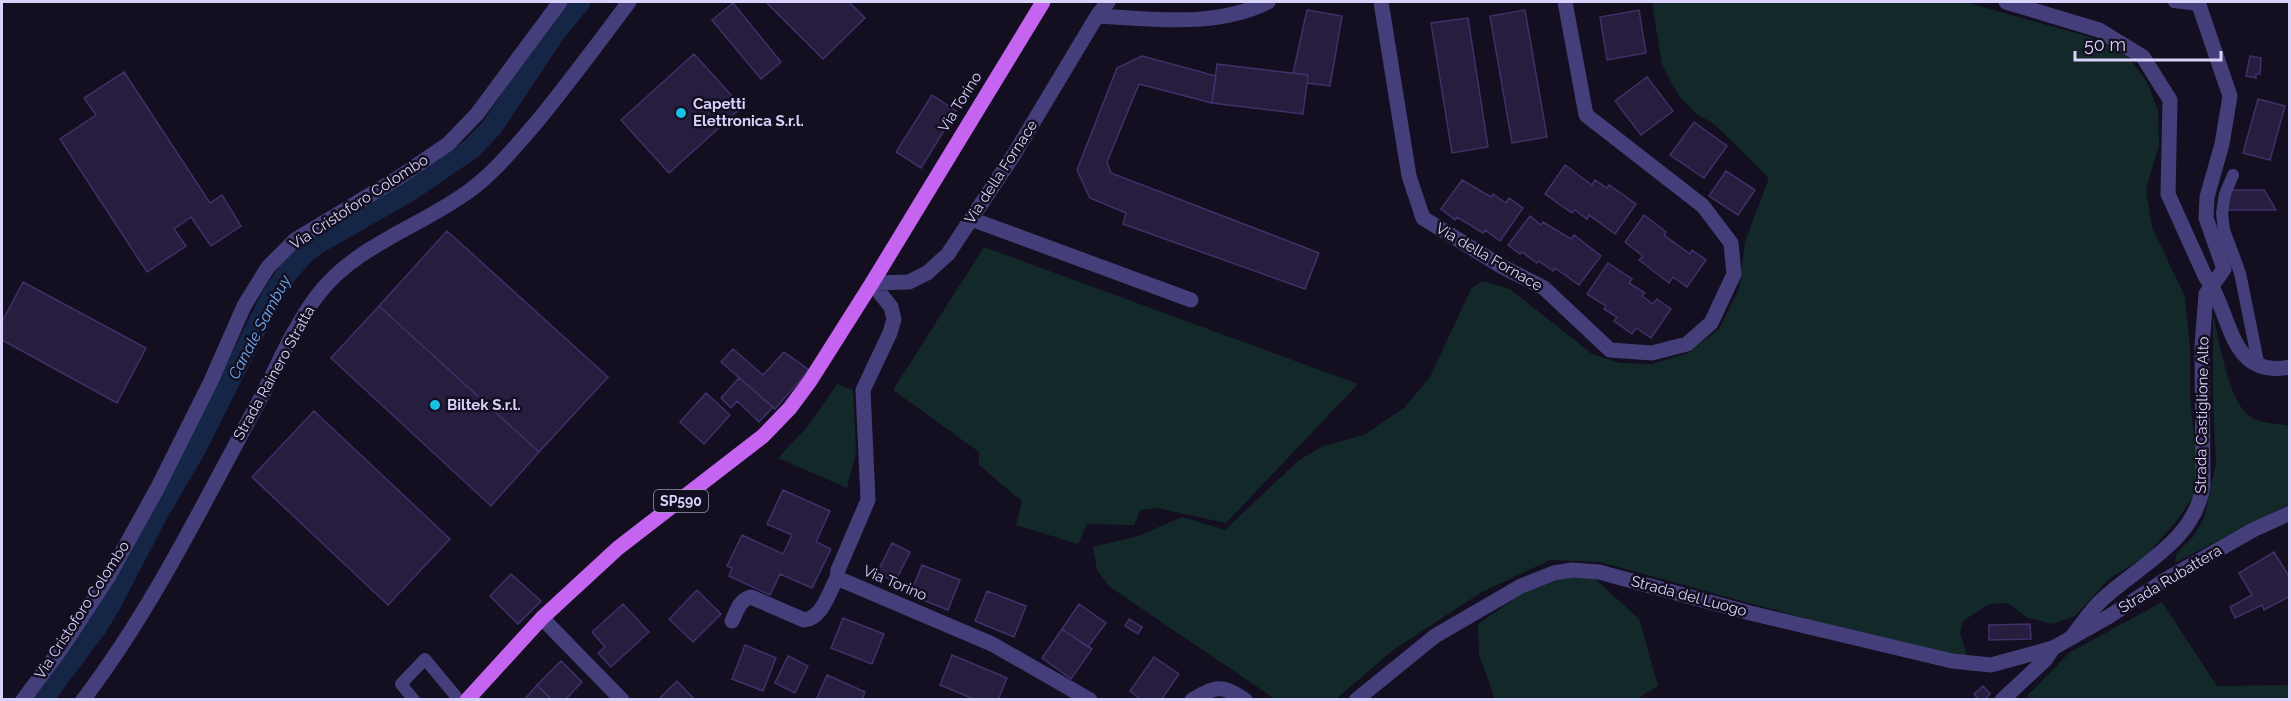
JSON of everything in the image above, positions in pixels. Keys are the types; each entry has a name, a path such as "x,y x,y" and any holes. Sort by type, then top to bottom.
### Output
{"main road":[{"name":"Via Torino","path":"467,699 542,618 618,548 763,436 790,408 810,381 872,283 1043,2"}],"street":[{"name":"Via Cristoforo Colombo","path":"22,699 61,649 107,579 157,489 211,381 244,306 268,267 295,240 398,178 448,144 477,114 560,2"},
{"name":"Strada Rainero Stratta","path":"83,699 114,659 154,594 297,327 317,296 353,261 469,191 492,171 517,146 563,90 629,2"},
{"name":"Via della Fornace","path":"872,283 909,282 927,273 948,254 1013,156 1097,16 1108,2"},
{"path":"1097,16 1197,21 1255,8 1268,2"},
{"name":"Via della Fornace","path":"1381,2 1409,176 1423,218 1501,266 1544,288 1610,350 1652,353 1687,344 1711,323 1734,274 1731,243 1703,206 1586,115 1565,2"},
{"path":"2006,2 2099,30 2143,57 2170,100 2168,194 2205,276 2212,285 2225,320 2248,360 2259,367 2271,370 2289,367"},
{"name":"Strada Castiglione Alto","path":"2072,638 2104,598 2178,536 2192,520 2203,486 2202,346 2206,294 2224,269 2206,218 2207,197 2222,144 2230,96 2198,3"},
{"path":"971,219 1191,300"},
{"path":"732,621 739,605 745,598 750,597 804,620 811,620 817,616 837,578 838,570 868,500 863,390 890,333 894,319 891,307 872,283"},
{"name":"Strada Rubattera","path":"2053,648 2108,617 2165,580 2253,530 2289,513"},
{"name":"Strada del Luogo","path":"1356,699 1435,636 1521,586 1554,573 1572,570 1599,572 1750,613 1952,661 1991,665 2053,648"},
{"name":"Via Torino","path":"837,578 992,644 1090,699"},
{"path":"542,618 622,699"},
{"path":"2002,699 2045,660 2053,648"},
{"path":"1192,699 1220,688 1229,689 1245,699"}],"lane":[{"path":"2174,2 2198,3"},
{"path":"2233,175 2225,194 2223,222 2240,273 2259,367"},
{"path":"414,699 401,684 425,659 459,699"}],"green space":[{"path":"1652,2 1965,2 2101,40 2130,59 2147,82 2158,111 2159,145 2146,189 2152,227 2185,297 2190,349 2190,397 2197,465 2193,497 2175,523 2146,556 2110,578 2075,616 2053,624 2026,617 2008,603 1989,604 1963,621 1960,633 1968,659 1865,635 1600,562 1550,560 1480,593 1392,651 1336,699 1275,699 1110,587 1097,570 1093,547 1138,536 1182,517 1225,530 1298,461 1323,446 1364,435 1404,408 1430,377 1471,289 1482,281 1510,289 1592,354 1620,363 1652,364 1688,353 1719,329 1739,289 1745,242 1769,178 1714,124 1695,113 1679,96 1662,65"},
{"path":"984,247 1358,384 1226,523 1157,508 1140,510 1134,525 1087,524 1078,544 1016,525 1022,501 979,465 979,452 893,390"},
{"path":"2213,315 2226,371 2237,401 2257,420 2289,426 2289,504 2175,563 2177,553 2193,537 2204,518 2216,463"},
{"path":"837,384 853,390 856,452 847,488 778,458 809,425"},
{"path":"1593,577 1639,619 1658,686 1636,699 1495,699 1479,655 1478,624 1524,592 1564,578"},
{"path":"2162,602 2217,686 2289,685 2289,699 2029,699 2027,696 2069,653"}],"building":[{"path":"766,2 849,2 865,18 823,59"},
{"path":"733,3 781,62 761,79 712,20"},
{"path":"1307,10 1342,16 1330,86 1307,83 1308,75 1293,73"},
{"path":"1525,10 1547,137 1512,143 1490,16"},
{"path":"1639,10 1646,53 1607,60 1600,17"},
{"path":"1468,18 1488,147 1452,153 1431,23"},
{"name":"Capetti Elettronica S.r.l.","path":"694,54 742,107 669,173 621,120"},
{"path":"1142,56 1216,76 1212,103 1139,84 1107,162 1111,173 1319,253 1305,289 1123,224 1126,213 1090,198 1077,170 1117,68"},
{"path":"2250,56 2261,58 2260,74 2256,74 2256,78 2246,76"},
{"path":"1217,64 1308,75 1303,114 1212,103"},
{"path":"124,72 210,203 222,195 241,226 211,246 191,217 174,229 186,246 147,272 60,139 96,115 84,98"},
{"path":"1647,77 1673,111 1641,135 1615,101"},
{"path":"932,95 956,111 921,168 896,152"},
{"path":"2258,99 2285,106 2270,160 2243,153"},
{"path":"1694,122 1727,146 1704,178 1670,155"},
{"path":"1565,165 1592,185 1595,180 1607,188 1609,185 1636,204 1615,234 1589,215 1587,219 1575,210 1572,213 1545,194"},
{"path":"1726,171 1755,190 1738,215 1709,196"},
{"path":"1462,180 1491,197 1493,194 1506,203 1509,198 1523,208 1500,241 1485,230 1483,233 1457,217 1455,220 1441,209"},
{"path":"2229,190 2264,190 2276,210 2228,210"},
{"path":"1644,215 1666,232 1664,235 1690,254 1692,250 1706,260 1687,287 1673,277 1669,283 1639,260 1643,256 1625,242"},
{"path":"1530,216 1541,225 1543,222 1571,239 1574,235 1601,256 1579,285 1555,268 1553,271 1508,245"},
{"path":"447,231 608,377 539,452 379,306"},
{"path":"1608,263 1632,279 1629,283 1645,293 1642,296 1653,304 1657,299 1671,309 1651,338 1636,328 1632,334 1614,321 1617,317 1604,309 1606,306 1587,294"},
{"path":"23,282 146,348 117,403 2,340 2,322"},
{"name":"Biltek S.r.l.","path":"379,306 539,452 491,506 331,358"},
{"path":"733,349 763,375 784,352 809,370 775,409 721,362"},
{"path":"739,378 773,407 759,422 737,401 731,408 721,398"},
{"path":"706,393 730,415 704,444 680,422"},
{"path":"314,411 450,539 388,605 252,477"},
{"path":"783,490 830,511 816,542 831,549 812,588 780,574 770,595 729,576 732,568 727,566 742,535 783,554 792,535 767,524"},
{"path":"892,543 910,552 895,582 877,573"},
{"path":"2274,552 2290,578 2290,596 2264,610 2262,605 2235,618 2230,607 2252,595 2239,573"},
{"path":"922,565 960,580 948,610 910,595"},
{"path":"511,574 541,601 518,624 490,596"},
{"path":"697,590 721,614 693,642 669,619"},
{"path":"987,591 1026,606 1014,637 975,621"},
{"path":"623,604 649,632 611,667 598,653 605,647 592,632"},
{"path":"1079,604 1106,623 1088,647 1062,629"},
{"path":"843,618 884,634 872,664 831,648"},
{"path":"1129,619 1142,627 1138,634 1125,626"},
{"path":"2030,624 2031,639 1989,640 1989,625"},
{"path":"1062,629 1092,649 1071,679 1042,658"},
{"path":"745,645 776,658 763,691 732,679"},
{"path":"952,655 1007,678 998,700 976,700 940,685"},
{"path":"788,656 808,666 795,693 775,683"},
{"path":"1154,657 1179,674 1161,700 1142,700 1130,691"},
{"path":"561,661 582,682 565,700 552,700 537,685"},
{"path":"827,675 865,692 862,700 816,700"},
{"path":"677,681 695,700 658,700"},
{"path":"537,685 552,700 524,700"},
{"path":"1983,686 1990,694 1984,700 1979,700 1974,694"}],"waterway":[{"name":"Canale Sambuy","path":"42,700 96,628 110,605 158,513 195,450 272,296 288,272 305,253 317,244 408,192 471,149 492,127 554,34 580,2"}],"place":[{"name":"Capetti Elettronica S.r.l.","path":"681,113"},
{"name":"Biltek S.r.l.","path":"435,405"}]}
